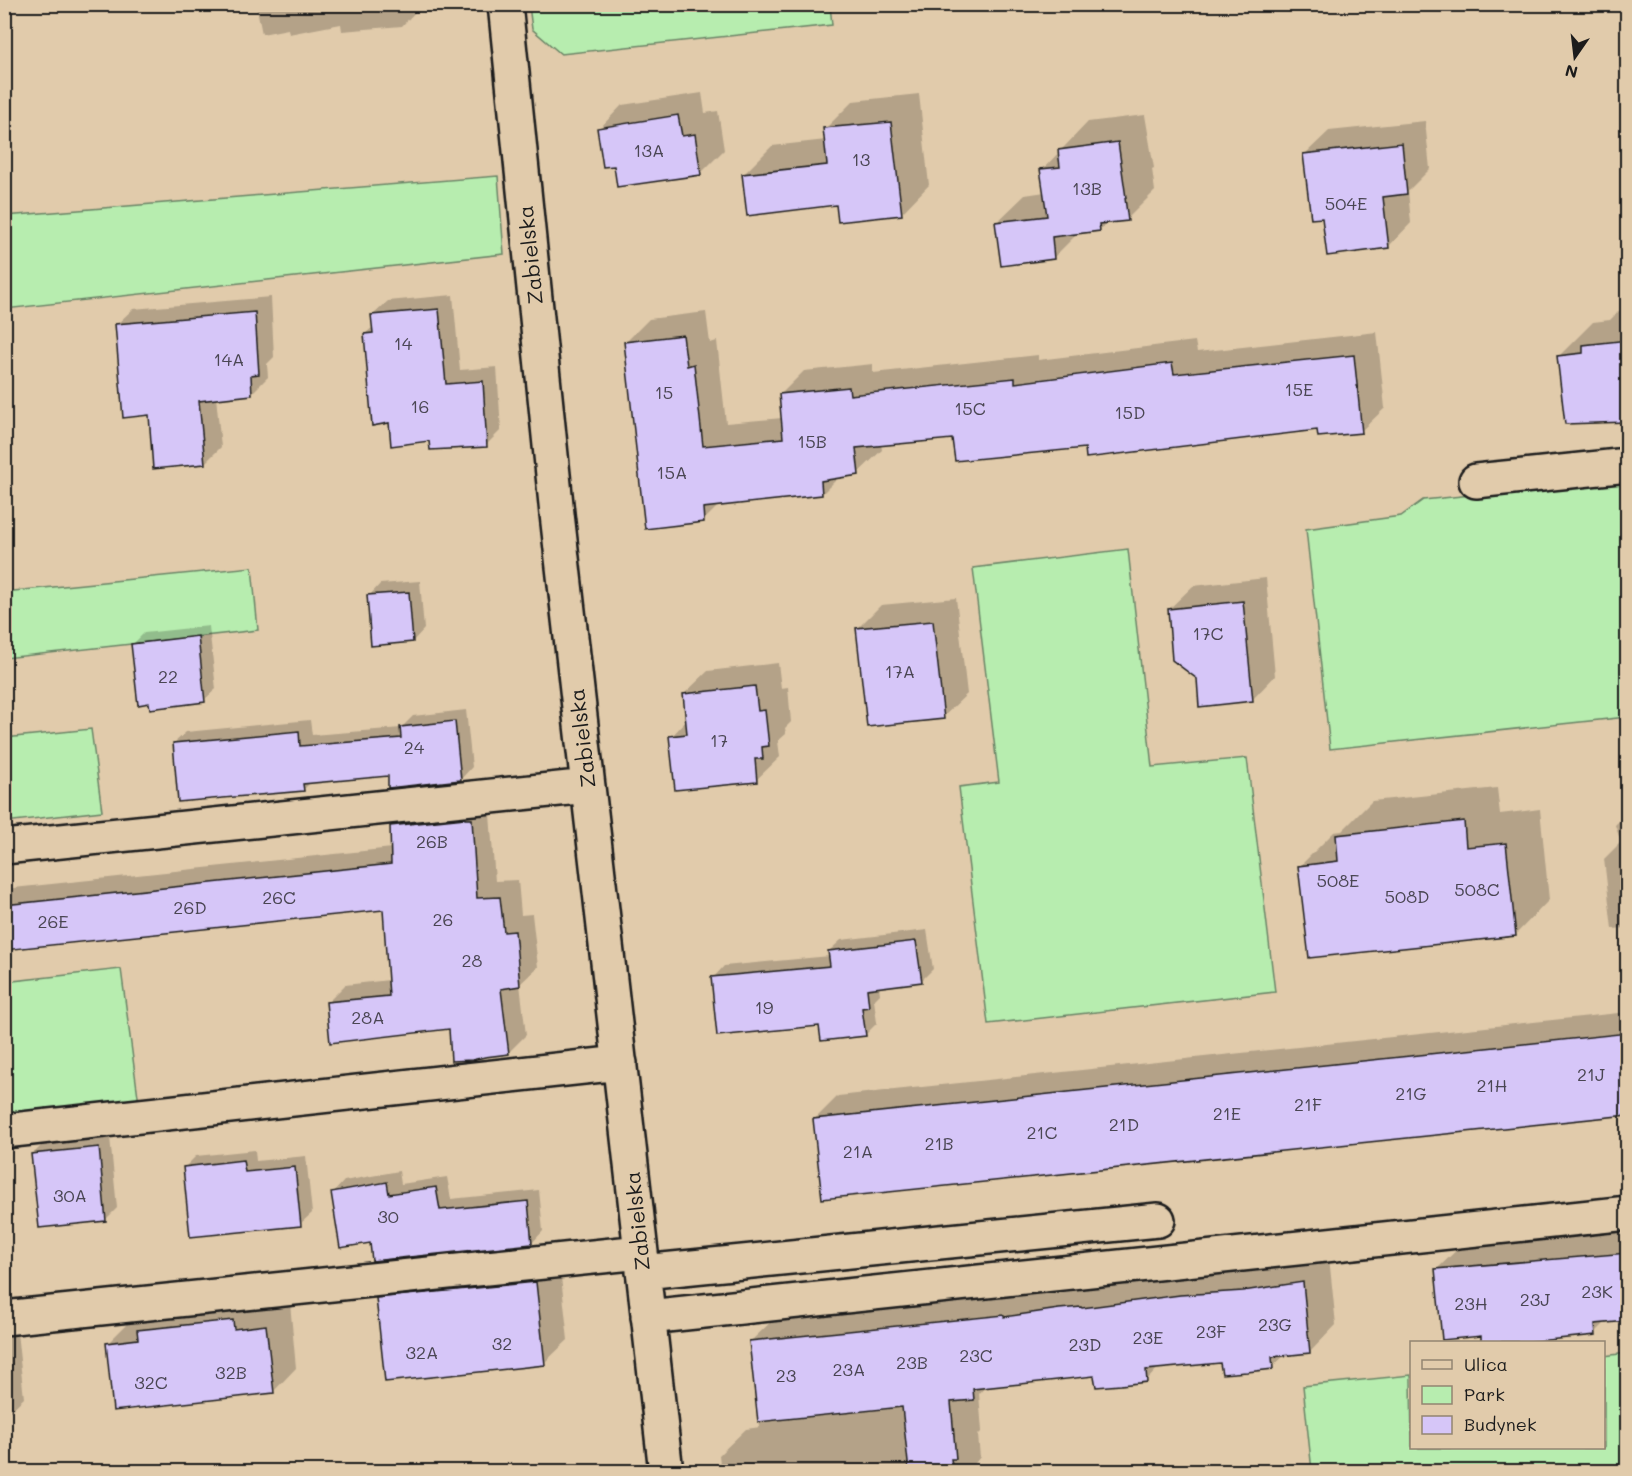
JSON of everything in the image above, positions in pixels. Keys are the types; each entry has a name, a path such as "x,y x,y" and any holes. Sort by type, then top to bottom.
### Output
{"street":[{"name":"Zabielska","path":"505,4 557,514 666,1472"},
{"path":"1476,482 1628,465"},
{"path":"4,847 588,786"},
{"path":"4,1131 620,1063"},
{"path":"648,1317 1628,1213"},
{"path":"4,1318 642,1262 1158,1220"}],"green space":[{"path":"529,5 830,5 832,25 561,54 532,29"},
{"path":"498,176 504,254 5,309 5,216"},
{"path":"1627,479 1627,717 1330,749 1306,529 1401,516 1423,500"},
{"path":"1128,549 1152,767 1247,758 1275,992 988,1024 959,787 999,782 973,568"},
{"path":"252,567 258,630 5,658 4,592"},
{"path":"91,729 102,811 5,822 5,738"},
{"path":"121,969 139,1104 5,1118 4,982"},
{"path":"1627,1353 1627,1471 1312,1471 1303,1386 1410,1375 1410,1449 1605,1449 1605,1356"}],"building":[{"path":"678,115 682,136 695,134 701,175 617,187 614,166 603,167 597,128"},
{"path":"891,122 902,215 838,222 836,205 747,216 742,174 827,165 823,128"},
{"path":"1118,142 1128,221 1099,224 1100,231 1052,237 1054,259 1001,266 995,222 1047,216 1040,169 1060,167 1058,150"},
{"path":"1402,143 1407,194 1383,197 1389,248 1327,256 1322,218 1311,219 1303,154"},
{"path":"439,309 446,384 483,381 487,447 430,450 429,441 391,446 389,423 372,426 364,334 373,333 371,315"},
{"path":"255,312 259,374 251,375 252,395 199,401 205,464 153,469 149,415 123,418 115,324"},
{"path":"683,335 687,366 694,364 703,446 783,438 779,394 849,387 850,395 1015,378 1015,383 1172,363 1174,374 1354,355 1362,433 1318,437 1317,430 1086,458 1085,448 955,461 952,439 856,448 859,475 821,481 822,495 703,508 704,522 645,529 624,342"},
{"path":"1628,340 1628,422 1565,424 1557,356 1583,353 1583,345"},
{"path":"409,592 413,642 371,646 367,595"},
{"path":"1243,601 1253,701 1199,707 1197,679 1172,660 1168,609"},
{"path":"933,621 944,719 867,727 856,628"},
{"path":"198,636 205,702 150,709 149,703 138,705 131,644"},
{"path":"755,686 758,711 765,710 769,746 762,747 763,759 755,759 757,782 675,790 669,736 687,734 683,694"},
{"path":"455,721 461,780 388,788 388,776 303,784 304,791 178,802 173,743 299,731 300,746 401,738 400,727"},
{"path":"472,819 477,898 500,897 504,932 515,931 520,986 501,989 509,1054 451,1061 449,1029 330,1043 326,1002 389,996 383,910 4,950 4,905 391,864 390,826"},
{"path":"1464,821 1466,847 1506,843 1516,936 1309,958 1298,866 1338,861 1336,835"},
{"path":"916,941 922,982 867,989 869,1007 862,1008 866,1036 821,1041 819,1026 717,1036 711,977 830,966 828,951"},
{"path":"1628,1033 1628,1115 822,1199 813,1119"},
{"path":"99,1147 106,1221 39,1228 31,1154"},
{"path":"243,1160 245,1172 295,1167 301,1226 190,1237 183,1167"},
{"path":"387,1182 389,1194 436,1187 440,1210 528,1201 532,1244 372,1261 370,1243 340,1248 331,1192"},
{"path":"1628,1253 1628,1321 1595,1324 1596,1335 1538,1341 1481,1341 1481,1336 1442,1340 1435,1269"},
{"path":"536,1282 545,1365 385,1382 376,1298"},
{"path":"1303,1282 1310,1353 1272,1357 1273,1369 1247,1372 1222,1374 1220,1363 1146,1370 1147,1382 1121,1385 1096,1387 1094,1376 973,1389 974,1400 951,1402 956,1459 951,1459 953,1472 909,1472 902,1407 758,1422 749,1341 1004,1315 1004,1317 1180,1295 1243,1291"},
{"path":"233,1320 234,1329 266,1325 274,1393 113,1411 106,1343 138,1339 137,1330"}]}
